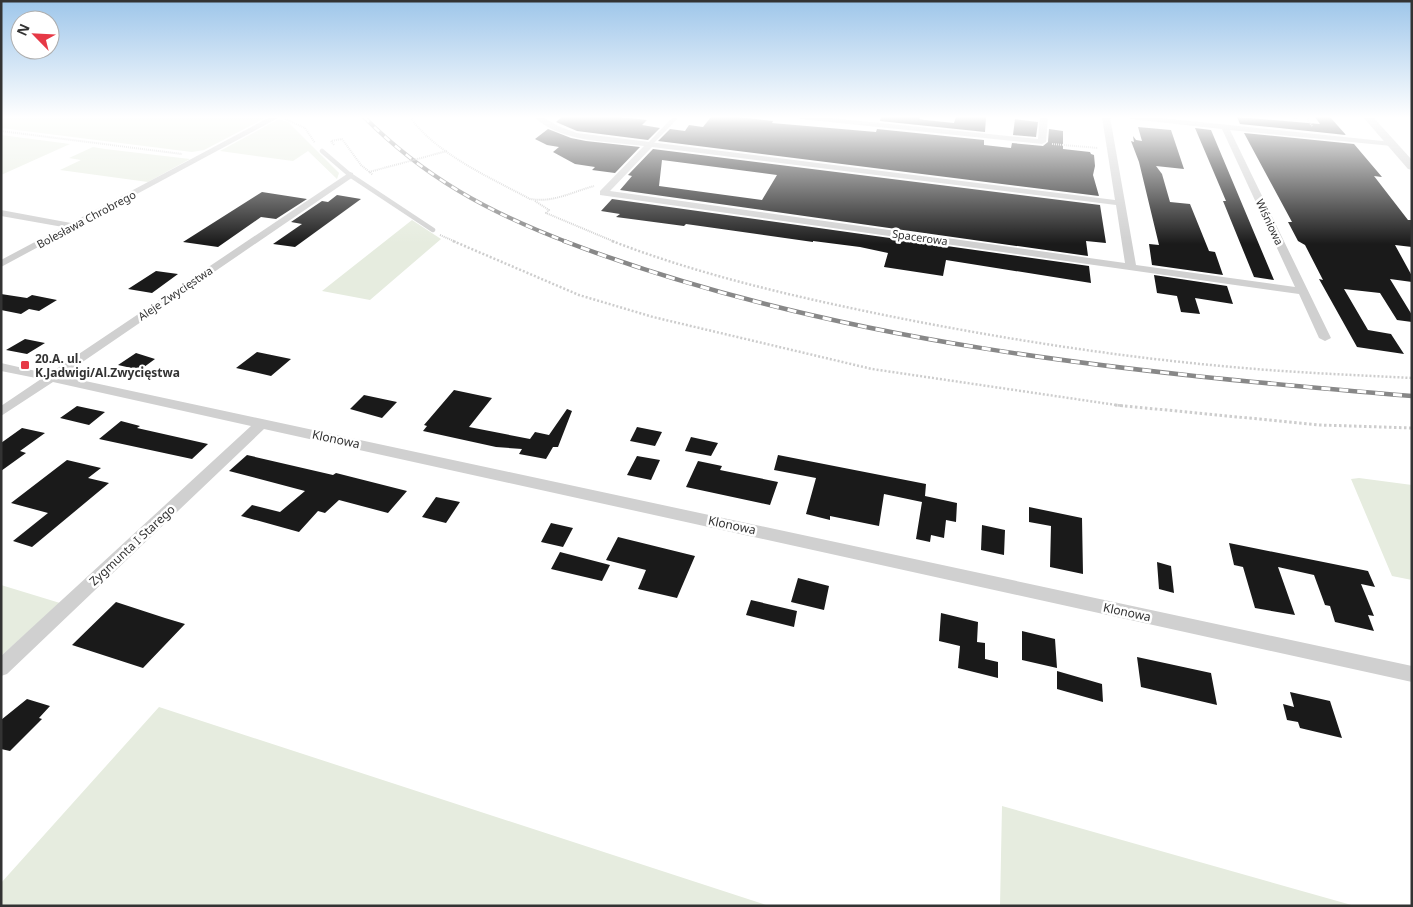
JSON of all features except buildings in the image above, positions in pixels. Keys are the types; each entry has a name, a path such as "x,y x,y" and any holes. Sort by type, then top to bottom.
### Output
{"street":[{"name":"Bolesława Chrobrego","path":"1,264 196,159"},
{"path":"609,188 636,159"},
{"path":"765,159 1119,203"},
{"path":"1112,159 1131,267"},
{"name":"Wiśniowa","path":"1240,159 1325,338"},
{"name":"Aleje Zwycięstwa","path":"1,412 350,175"},
{"name":"Spacerowa","path":"609,188 603,193 1302,291"},
{"path":"1,213 73,226"},
{"name":"Klonowa","path":"1,367 1412,674"},
{"name":"Zygmunta I Starego","path":"1,668 262,423"}],"lane":[{"path":"332,159 350,175 432,230"}],"path":[{"path":"357,159 369,172 413,159"},
{"path":"462,159 536,201 549,210 546,213 572,225 687,267 807,300 975,333 1113,353 1241,368 1412,378"},
{"path":"536,201 554,201 593,186 609,188"},
{"path":"432,230 452,241 579,295 654,317 872,369 1124,406 1320,425 1412,428"}],"shaded area":[{"path":"1,159 36,159 1,175"},
{"path":"77,159 189,159 148,182 60,170 81,160"},
{"path":"317,159 325,159 339,173 337,179"},
{"path":"412,220 441,239 370,300 322,291"},
{"path":"1359,478 1412,485 1412,580 1392,576 1351,479"},
{"path":"1,585 60,603 1,656"},
{"path":"159,707 769,906 1,906 1,883"},
{"path":"1002,806 1355,906 1000,906"}],"railway":[{"path":"412,159 458,191 484,205 567,242"},
{"path":"564,241 666,276 770,305 876,329 982,348 1089,364 1305,387 1412,396"}],"place":[{"name":"20.A. ul. K.Jadwigi/Al.Zwycięstwa","path":"25,365"}]}
